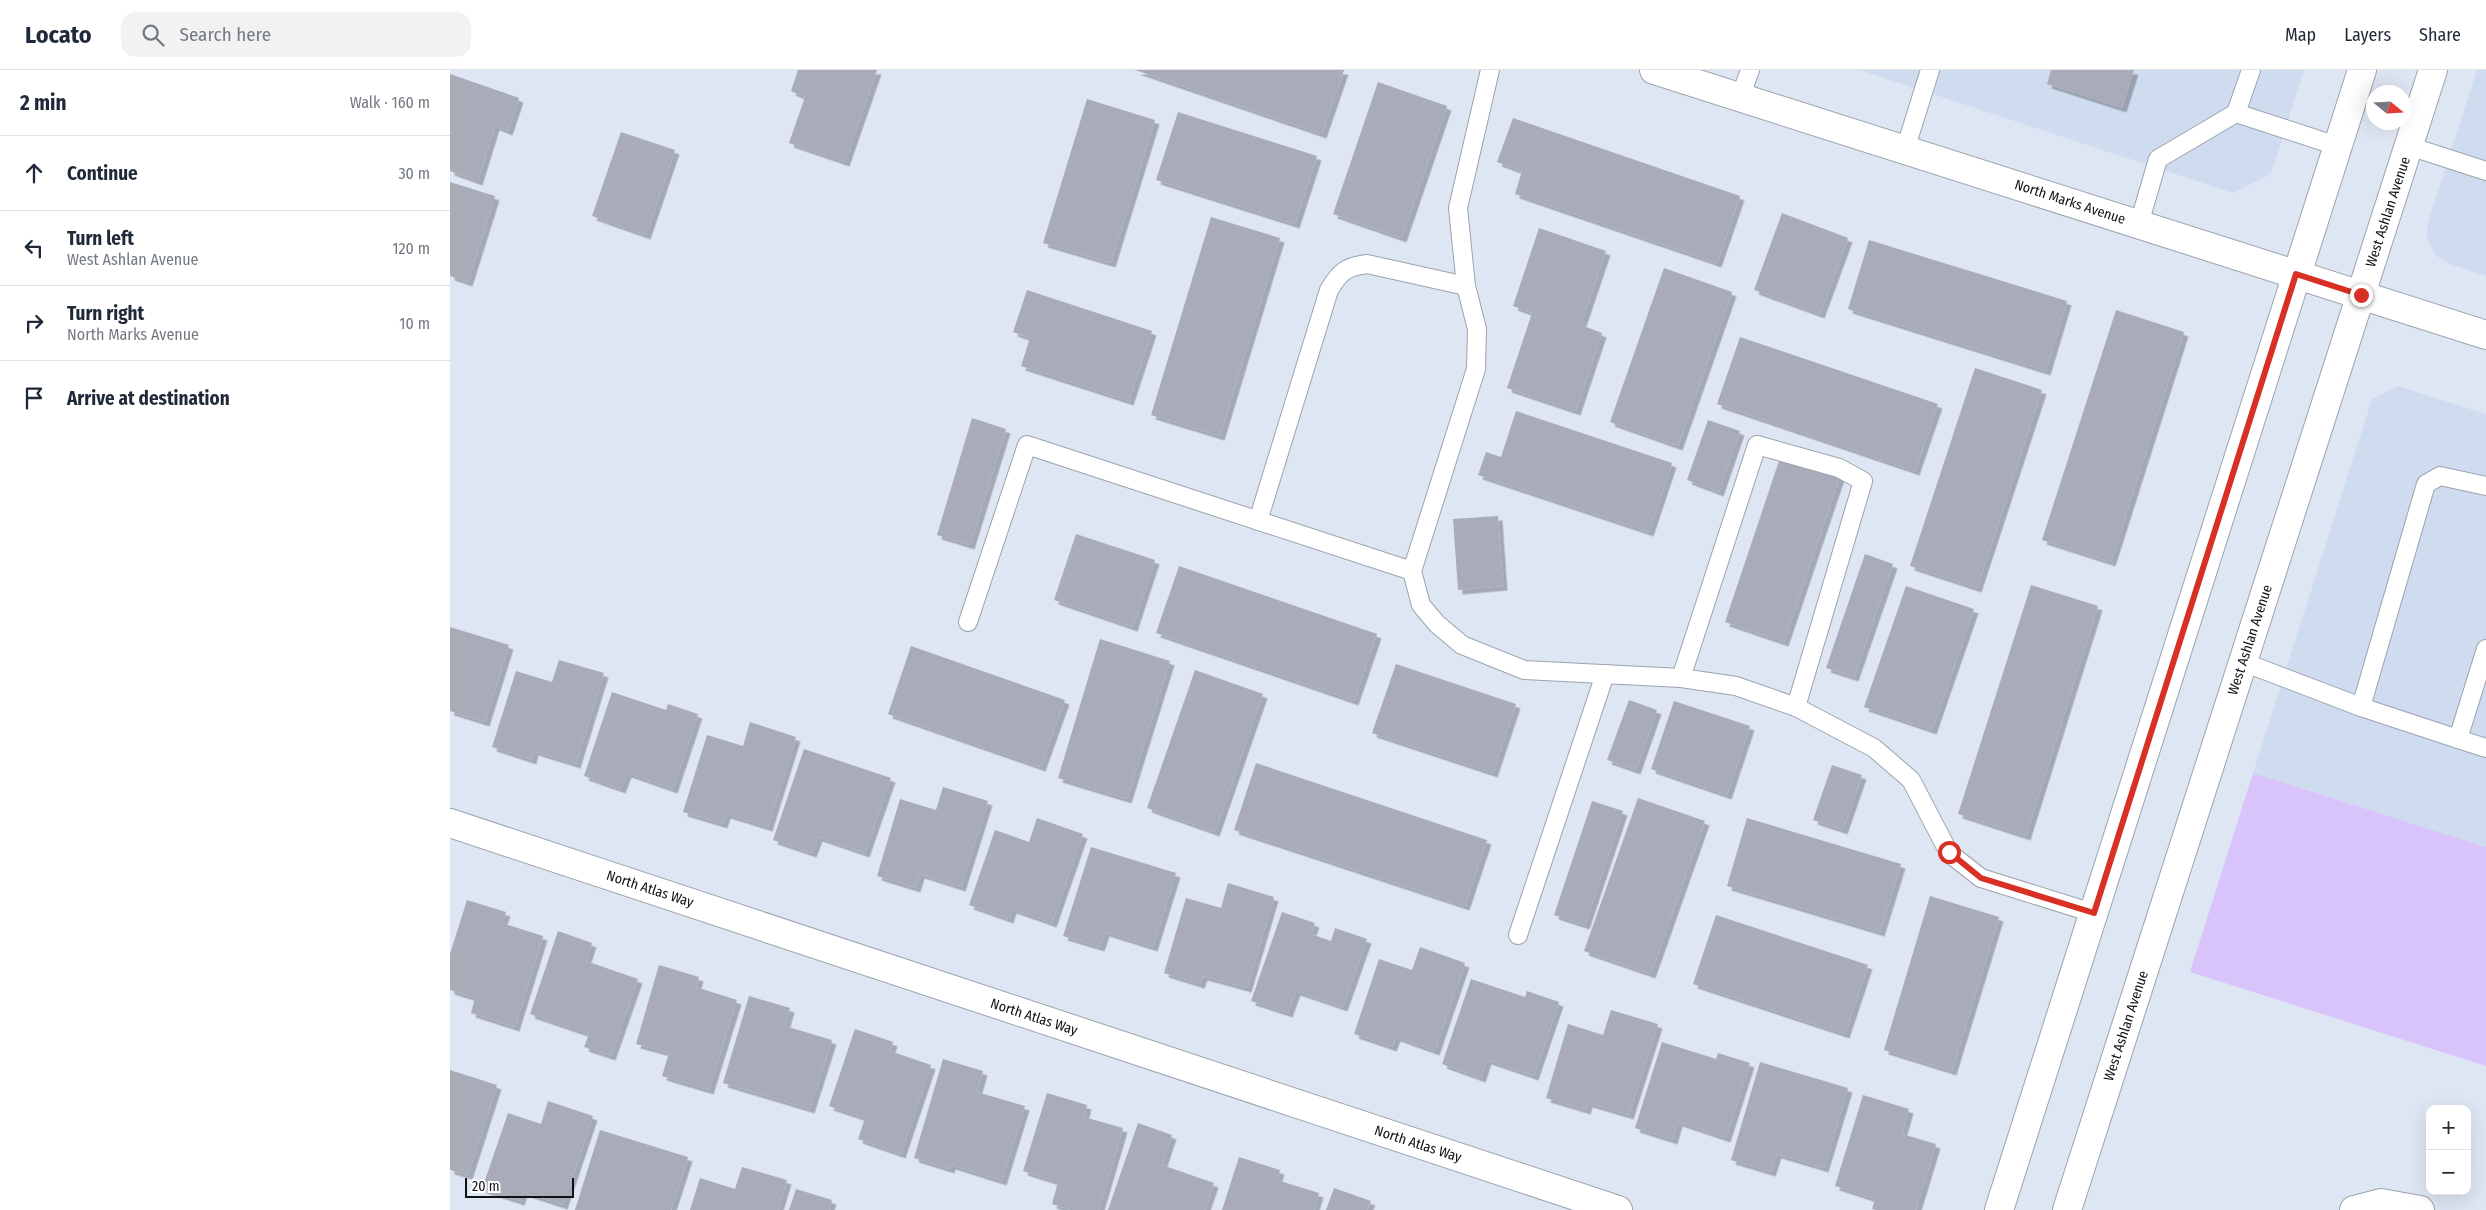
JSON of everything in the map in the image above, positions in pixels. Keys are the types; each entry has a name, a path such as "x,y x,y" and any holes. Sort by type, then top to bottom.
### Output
{"main road":[{"name":"North Marks Avenue","path":"1654,70 2486,335"},
{"path":"1999,1210 2362,70"},
{"name":"West Ashlan Avenue","path":"2067,1210 2433,70"},
{"name":"North Atlas Way","path":"450,823 1618,1210"},
{"path":"2354,1210 2381,1203 2420,1210"}],"lane":[{"path":"1490,70 1458,208 1466,286 1477,329 1476,369 1412,571 1421,605 1437,624 1462,645 1524,670 1681,678 1736,686 1796,707 1874,748 1911,780 1949,852 1981,878 2094,913"},
{"path":"1740,98 1750,70"},
{"path":"1905,150 1930,70"},
{"path":"2139,224 2158,159 2236,114 2250,70"},
{"path":"2236,114 2338,146"},
{"path":"2409,146 2486,171"},
{"path":"1258,521 1329,290 1339,273 1352,266 1367,264 1466,286"},
{"path":"1681,678 1757,444 1838,468 1863,481 1796,707"},
{"path":"968,622 1027,445 1412,571"},
{"path":"2360,707 2426,484 2440,476 2486,486"},
{"path":"2458,739 2486,649"},
{"path":"2243,662 2360,707 2486,748"},
{"path":"1518,935 1605,674"}],"shaded area":[{"path":"1860,70 2304,70 2271,174 2233,193"},
{"path":"2477,70 2486,70 2486,276 2447,263 2437,256 2430,246 2427,235 2428,222"},
{"path":"2398,386 2486,414 2486,847 2253,773 2372,399"},
{"path":"2253,773 2486,847 2486,1066 2190,972"}],"building":[{"path":"798,70 877,70 845,162 789,143 805,97 791,91"},
{"path":"1135,70 1344,70 1322,134"},
{"path":"2051,70 2134,70 2122,108 2047,84"},
{"path":"450,74 519,98 508,131 495,126 478,181 450,171"},
{"path":"1378,82 1447,106 1402,238 1333,214"},
{"path":"1087,99 1155,120 1111,263 1043,243"},
{"path":"1178,112 1317,156 1295,224 1156,180"},
{"path":"1513,118 1740,196 1717,263 1515,194 1522,171 1497,162"},
{"path":"621,132 675,150 646,235 592,216"},
{"path":"450,182 495,196 468,282 450,276"},
{"path":"1782,213 1848,238 1820,314 1754,290"},
{"path":"1211,217 1280,238 1220,436 1151,415"},
{"path":"1539,228 1606,251 1581,325 1602,333 1576,411 1507,388 1532,313 1513,306"},
{"path":"1869,240 2067,301 2046,371 1848,309"},
{"path":"1664,268 1732,292 1678,446 1610,422"},
{"path":"1027,290 1152,331 1129,401 1021,366 1030,338 1013,332"},
{"path":"2116,310 2184,332 2111,562 2042,540"},
{"path":"1740,337 1938,404 1915,471 1717,404"},
{"path":"1975,368 2042,390 1977,588 1910,566"},
{"path":"1516,411 1672,463 1649,532 1478,475 1486,452 1501,457"},
{"path":"972,418 1006,429 970,545 937,535"},
{"path":"1708,420 1740,431 1719,492 1687,480"},
{"path":"1782,452 1841,473 1784,642 1725,622"},
{"path":"1498,516 1503,586 1458,590 1453,519"},
{"path":"1076,534 1155,560 1133,627 1054,600"},
{"path":"1865,554 1893,564 1854,677 1826,668"},
{"path":"1179,566 1377,634 1354,701 1156,633"},
{"path":"2031,585 2098,606 2026,836 1958,814"},
{"path":"1906,586 1974,609 1932,730 1864,707"},
{"path":"450,627 509,645 485,722 450,711"},
{"path":"1100,639 1170,661 1127,799 1058,778"},
{"path":"911,646 1065,700 1041,767 888,714"},
{"path":"559,660 604,673 576,764 534,751 532,760 492,747 516,671 552,682"},
{"path":"1396,664 1516,704 1493,773 1372,733"},
{"path":"1195,670 1263,694 1215,832 1147,808"},
{"path":"612,692 666,710 668,704 698,714 673,789 627,773 621,789 584,776"},
{"path":"1629,700 1657,710 1636,770 1607,760"},
{"path":"1674,701 1750,726 1727,795 1651,769"},
{"path":"750,722 796,737 768,827 726,814 723,824 683,812 707,735 743,746"},
{"path":"804,749 891,778 865,853 818,837 812,853 773,840"},
{"path":"1256,763 1487,840 1465,906 1234,830"},
{"path":"1832,765 1862,775 1843,830 1813,820"},
{"path":"943,787 988,801 961,887 920,874 916,888 877,876 900,799 936,810"},
{"path":"1638,798 1705,821 1651,974 1584,951"},
{"path":"1592,801 1623,811 1585,925 1554,915"},
{"path":"1037,818 1083,834 1052,923 1012,909 1009,919 969,905 995,830 1029,842"},
{"path":"1747,818 1901,864 1880,932 1727,886"},
{"path":"1091,847 1176,873 1153,947 1105,932 1100,947 1063,936"},
{"path":"1228,883 1274,897 1247,988 1203,976 1200,984 1164,973 1186,898 1221,908"},
{"path":"1930,896 1999,917 1952,1071 1884,1050"},
{"path":"467,900 506,912 502,923 543,936 515,1027 471,1013 475,998 450,990 450,954"},
{"path":"1282,912 1315,923 1311,934 1331,941 1335,928 1367,939 1343,1007 1296,991 1288,1013 1251,1001"},
{"path":"1716,915 1868,965 1845,1034 1693,984"},
{"path":"558,931 592,943 586,961 638,979 611,1056 584,1047 589,1034 530,1014"},
{"path":"1420,947 1465,963 1435,1051 1396,1037 1392,1047 1354,1034 1379,959 1412,970"},
{"path":"659,965 699,977 696,987 737,1000 709,1090 662,1076 669,1053 636,1044"},
{"path":"1471,979 1525,997 1527,991 1559,1002 1534,1076 1487,1060 1481,1078 1442,1064"},
{"path":"749,996 790,1008 785,1026 832,1040 810,1109 723,1083"},
{"path":"1611,1010 1658,1024 1629,1115 1588,1103 1586,1110 1546,1098 1568,1024 1603,1035"},
{"path":"855,1029 893,1042 890,1051 931,1065 901,1154 858,1139 865,1118 829,1106"},
{"path":"1662,1042 1716,1059 1718,1053 1750,1063 1726,1138 1678,1122 1673,1140 1635,1128"},
{"path":"943,1059 983,1071 977,1092 1025,1106 1002,1181 951,1165 950,1169 914,1158"},
{"path":"1760,1062 1848,1088 1824,1168 1777,1154 1771,1172 1731,1160"},
{"path":"450,1070 497,1085 468,1175 450,1170"},
{"path":"1047,1093 1087,1105 1084,1117 1123,1128 1099,1210 1071,1210 1052,1204 1058,1182 1023,1171"},
{"path":"1863,1095 1909,1109 1902,1134 1936,1144 1916,1210 1872,1209 1875,1199 1835,1186"},
{"path":"548,1101 593,1116 563,1205 523,1192 520,1201 482,1189 508,1113 541,1124"},
{"path":"1138,1123 1172,1135 1162,1165 1214,1183 1205,1210 1108,1210"},
{"path":"600,1130 688,1157 671,1210 575,1210"},
{"path":"1239,1157 1280,1170 1277,1180 1319,1193 1314,1210 1222,1210"},
{"path":"742,1167 787,1180 778,1210 690,1210 700,1178 735,1189"},
{"path":"1334,1188 1371,1201 1367,1210 1326,1210"},
{"path":"796,1189 832,1200 829,1210 789,1210"}],"route":[{"path":"1949,852 1981,878 2094,913 2296,274 2361,295"}]}
